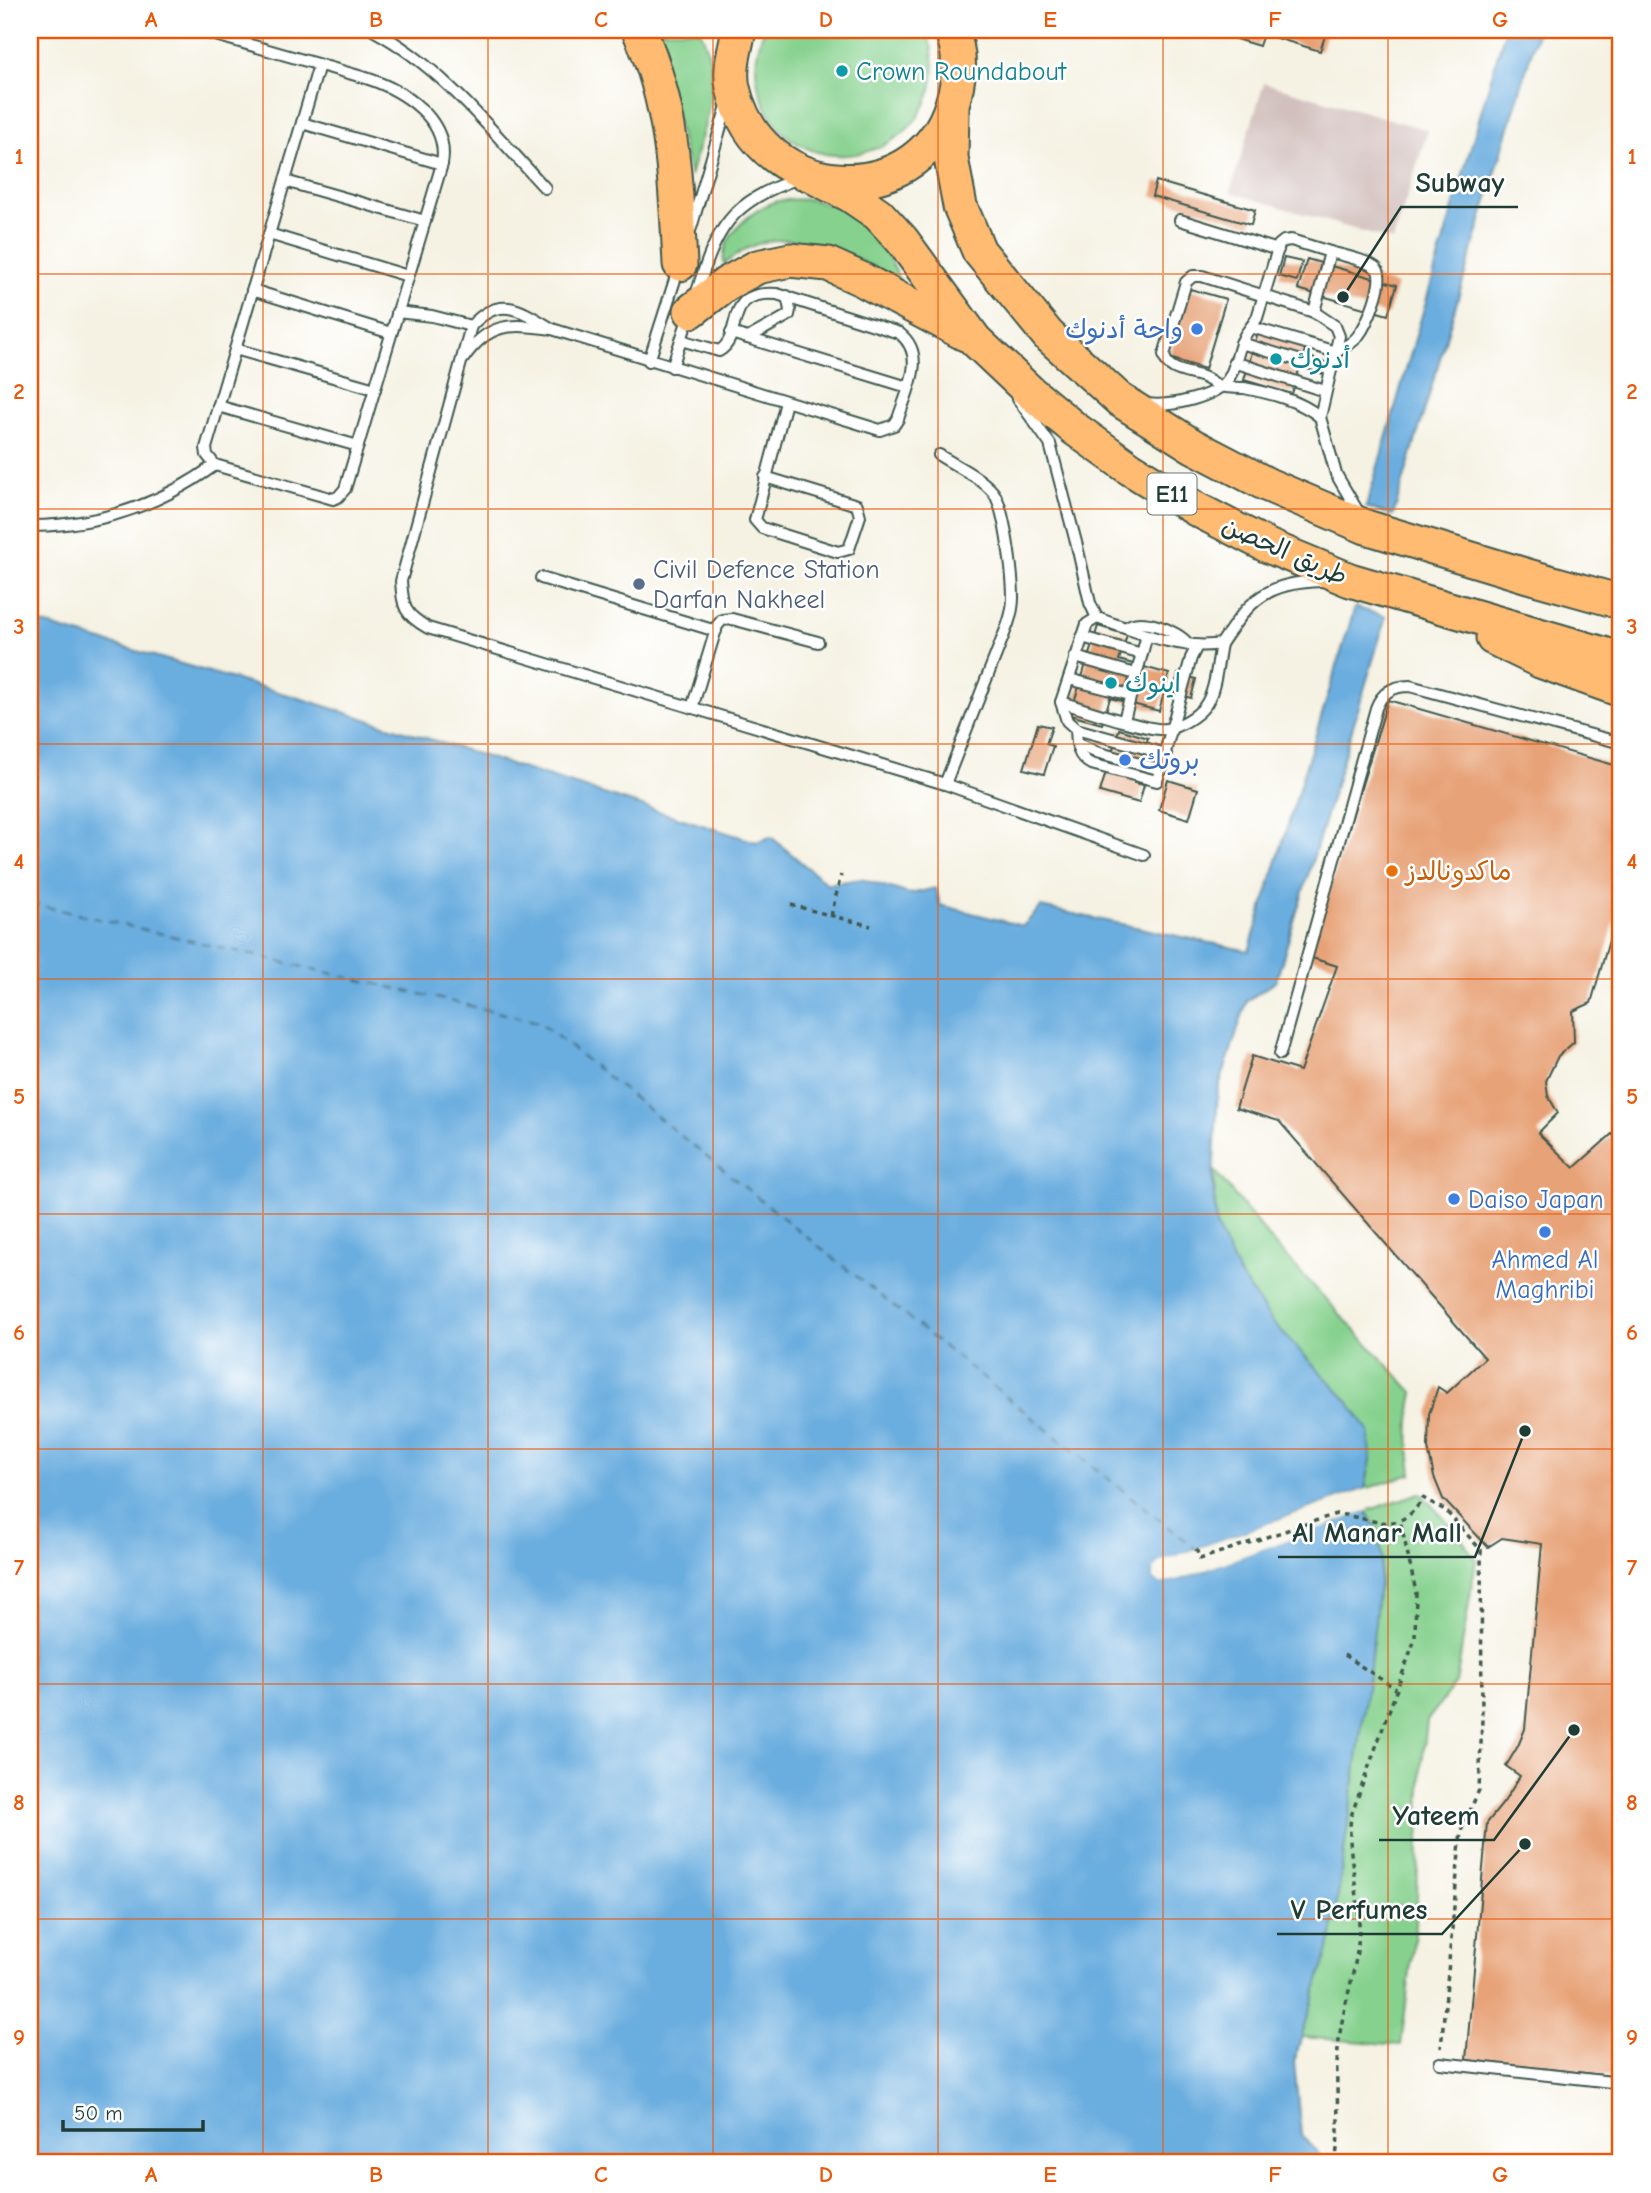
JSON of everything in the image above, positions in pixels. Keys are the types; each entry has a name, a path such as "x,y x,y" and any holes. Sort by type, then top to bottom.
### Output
{"main road":[{"path":"639,30 649,52 668,118 677,186 680,264"},
{"path":"718,30 732,75"},
{"path":"732,75 738,30"},
{"path":"813,176 836,181 872,179 905,165 933,141 951,110 959,75 955,33"},
{"name":"طريق الحصن","path":"732,75 742,116 757,139 776,159 850,195 878,214 902,240 975,340 1075,429 1131,469 1196,509 1268,546 1350,580 1621,659"},
{"name":"طريق الحصن","path":"951,110 951,158 961,206 979,251 1048,335 1120,400 1193,446 1268,485 1366,527 1621,602"},
{"path":"686,325 726,284 757,267 790,260 828,264 897,297 975,340"},
{"path":"1453,612 1516,650 1564,671 1621,691"}],"lane":[{"path":"198,30 379,82 416,104 440,133 444,153 442,164 345,489 333,499 215,465 206,448 319,65"},
{"path":"373,30 410,52 434,72 545,188"},
{"path":"649,360 680,264 732,75"},
{"path":"302,122 442,164"},
{"path":"672,367 710,248 731,216 754,197 813,176"},
{"path":"285,181 425,221"},
{"path":"1180,220 1278,250"},
{"path":"269,234 408,276"},
{"path":"1120,400 1155,405 1188,402 1219,387 1228,379 1244,335 1257,318 1278,250 1284,241 1291,240 1331,252 1372,265 1378,270 1381,277 1368,320 1357,338 1336,352"},
{"path":"1314,312 1331,252"},
{"path":"1320,417 1293,402 1246,389 1219,387 1206,378 1171,367 1166,362 1164,355 1186,282 1193,275 1314,312 1335,326 1339,336 1320,417 1336,474 1366,527"},
{"path":"252,290 391,333"},
{"path":"461,362 483,336 497,328 514,325 552,330 872,429 888,429 894,425 914,370 911,345 899,333 788,296 767,293 748,299 736,316 724,348 719,351 686,325"},
{"path":"748,338 785,319 790,310 788,296"},
{"path":"552,330 524,312 510,307 494,308 481,315 471,326 401,581 404,609 414,620 428,628 945,784 1144,855"},
{"path":"397,312 432,316 471,326"},
{"path":"1251,327 1336,352"},
{"path":"731,333 908,387"},
{"path":"975,340 1049,444 1090,603 1097,618 1147,635 1193,645 1221,644"},
{"path":"1241,343 1331,370"},
{"path":"234,349 375,389"},
{"path":"1234,362 1325,391"},
{"path":"765,477 857,505 860,516 849,549 838,552 759,526 754,516 786,402"},
{"path":"218,406 358,446"},
{"path":"939,456 994,493 1003,519 1013,597 1008,624 945,784"},
{"path":"30,526 76,523 133,509 186,486 215,465"},
{"path":"541,578 716,631"},
{"path":"1061,702 1156,729 1173,727 1193,716 1204,706 1210,695 1221,644 1242,612 1266,591 1300,582 1350,580"},
{"path":"1097,618 1087,624 1061,702 1067,721 1076,729 1166,754"},
{"path":"692,708 716,631 722,620 732,619 818,642"},
{"path":"1126,628 1130,624 1140,622 1174,631 1193,645"},
{"path":"1124,720 1147,635"},
{"path":"1082,637 1142,654"},
{"path":"1076,729 1078,753 1083,760 1157,781 1162,771 1193,645"},
{"path":"1075,657 1136,674"},
{"path":"1069,679 1130,695"},
{"path":"1280,1054 1376,708 1385,694 1401,686 1410,686 1621,743"},
{"path":"1440,2063 1621,2083"}],"path":[{"path":"831,916 841,875"},
{"path":"791,905 871,926"},
{"path":"1196,1549 1200,1559 1336,1514 1353,1515 1380,1524 1401,1520 1410,1515 1423,1498 1445,1510 1480,1550 1479,1790 1461,1831 1440,2063"},
{"path":"1335,2163 1339,2133 1339,2042 1359,1935 1359,1909 1350,1827 1353,1805 1411,1655 1417,1623 1416,1592 1401,1520"},
{"path":"1344,1655 1396,1689"}],"shaded area":[{"path":"1264,83 1428,130 1393,241 1230,192"}],"green space":[{"path":"655,30 700,30 707,49 712,85 710,103 690,176"},
{"path":"764,30 926,30 934,70 925,105 905,131 876,148 844,155 811,150 783,131 762,98 756,64"},
{"path":"809,199 841,208 859,220 884,249 899,280 825,246 785,240 765,242 746,249 724,264 726,244 747,218 774,202"},
{"path":"1214,1170 1275,1245 1414,1393 1409,1434 1412,1474 1365,1489 1371,1460 1369,1431 1347,1400 1273,1323 1239,1274 1216,1226"},
{"path":"1420,1493 1457,1532 1476,1560 1456,1683 1427,1721 1422,1764 1416,1923 1401,2045 1301,2037 1332,1937 1370,1666 1382,1556 1377,1529 1366,1511"}],"water":[{"path":"1505,30 1538,30 1393,516 1366,507"},
{"path":"1355,607 1386,617 1276,981 1247,1001 1218,1090 1213,1179 1216,1226 1239,1274 1273,1323 1347,1400 1369,1431 1371,1460 1365,1489 1159,1562 1153,1570 1153,1579 1160,1584 1180,1579 1366,1511 1377,1529 1382,1556 1370,1666 1332,1937 1294,2062 1301,2134 1327,2163 30,2163 30,620 309,701 756,842 771,837 827,884 861,879 910,894 936,888 940,905 1023,926 1041,907 1249,951"}],"pier":[{"path":"1369,1488 1366,1493 1161,1565 1156,1571 1156,1577 1161,1580 1179,1575 1365,1508 1370,1510 1180,1579 1160,1584 1153,1579 1153,1570 1159,1562"}],"building":[{"path":"1206,30 1327,30 1320,51 1263,34 1259,46"},
{"path":"1156,181 1255,210 1251,225 1152,196"},
{"path":"1284,258 1302,262 1297,281 1279,276"},
{"path":"1307,259 1397,285 1388,315 1298,289"},
{"name":"واحة أدنوك","path":"1190,289 1226,299 1205,369 1169,358"},
{"name":"أدنوك","path":"1260,325 1308,339 1292,394 1244,380"},
{"name":"اينوك","path":"1098,626 1127,635 1119,660 1169,674 1159,711 1110,698 1102,724 1070,715"},
{"name":"بروتك","path":"1178,674 1196,679 1191,698 1173,693"},
{"path":"1388,700 1621,767 1621,899 1591,1003 1573,1011 1574,1042 1558,1056 1546,1081 1548,1096 1558,1113 1538,1133 1574,1168 1612,1134 1621,1143 1621,2077 1466,2060 1487,1823 1520,1776 1506,1766 1525,1729 1542,1544 1502,1538 1488,1547 1443,1499 1434,1477 1428,1448 1429,1414 1438,1387 1447,1393 1485,1358 1279,1121 1236,1108 1252,1056 1300,1071 1337,966 1309,957"},
{"path":"1038,724 1052,727 1046,744 1053,746 1044,774 1024,769"},
{"name":"بروتك","path":"1119,729 1148,738 1134,783 1144,785 1139,803 1100,792"},
{"path":"1168,780 1198,789 1189,819 1159,810"}],"ferry route":[{"path":"30,903 539,1022 1196,1549"}],"place":[{"name":"Crown Roundabout","path":"842,71"},
{"name":"Subway","path":"1343,297"},
{"name":"واحة أدنوك","path":"1197,329"},
{"name":"أدنوك","path":"1276,359"},
{"name":"Civil Defence Station Darfan Nakheel","path":"639,584"},
{"name":"اينوك","path":"1111,683"},
{"name":"بروتك","path":"1125,760"},
{"name":"ماكدونالدز","path":"1392,871"},
{"name":"Daiso Japan","path":"1454,1199"},
{"name":"Ahmed Al Maghribi","path":"1545,1232"},
{"name":"Al Manar Mall","path":"1525,1431"},
{"name":"Yateem","path":"1574,1730"},
{"name":"V Perfumes","path":"1525,1844"}]}
